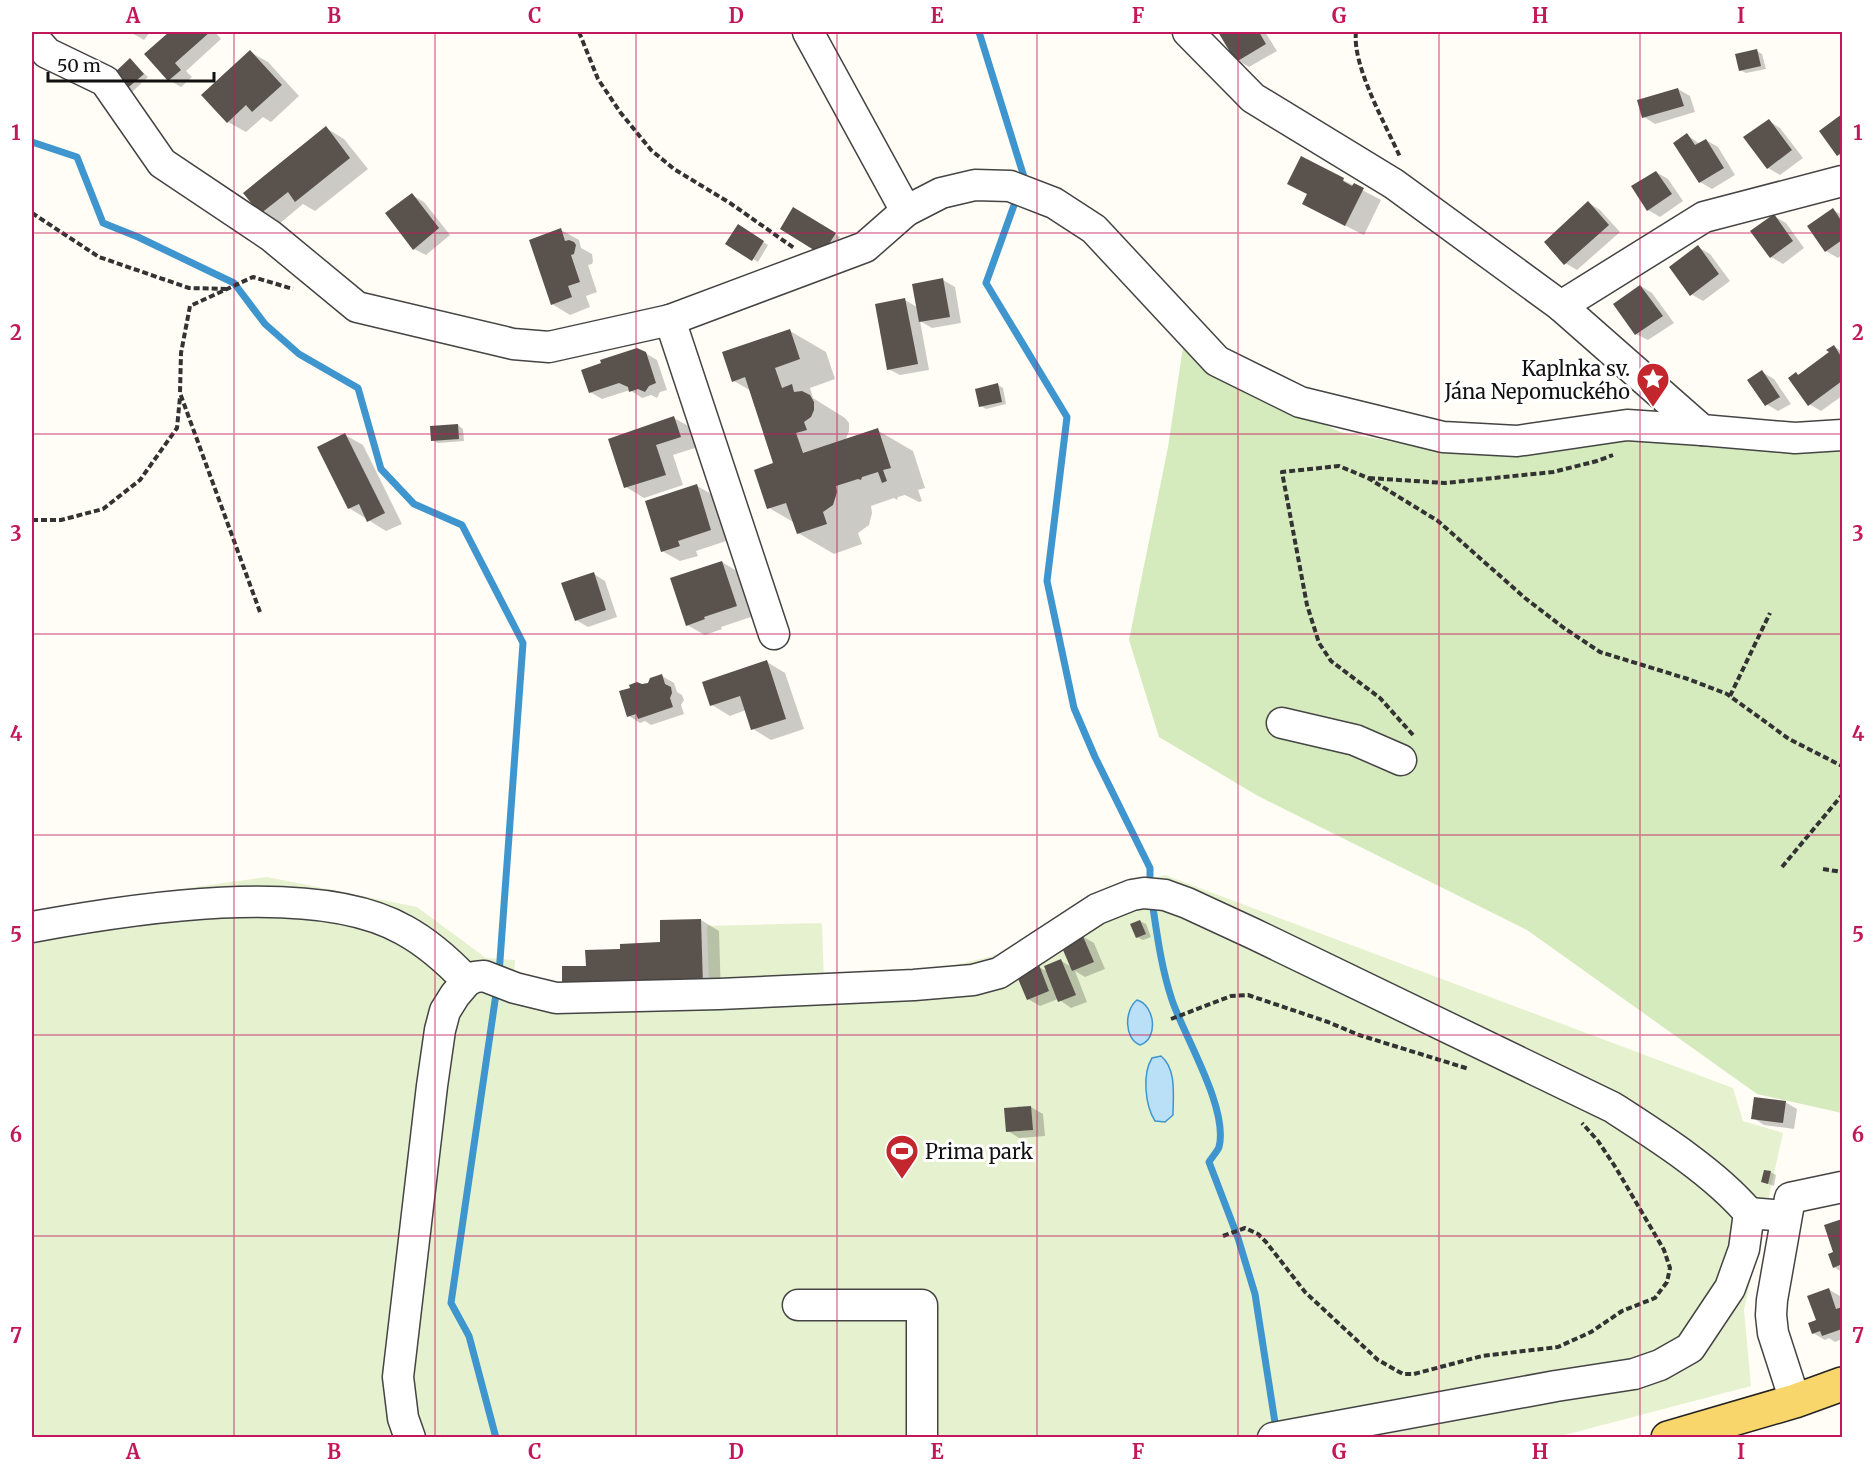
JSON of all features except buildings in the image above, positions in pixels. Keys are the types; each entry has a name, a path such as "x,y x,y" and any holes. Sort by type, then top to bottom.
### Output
{"main road":[{"path":"1668,1437 1795,1401 1842,1384"}],"street":[{"path":"807,32 906,212"},
{"path":"1188,32 1253,98 1394,184 1561,306 1702,429"},
{"path":"32,36 47,53 105,81 162,163 272,236 357,307 513,344 549,347 670,320 820,266 865,247 906,212 941,194 975,185 1018,189 1054,203 1094,229 1216,361 1300,402 1453,438 1517,441 1627,425 1795,438 1842,435"},
{"path":"1561,306 1704,217 1842,181"},
{"path":"670,320 774,634"},
{"path":"1282,723 1355,740 1407,747"},
{"path":"410,1437 403,1418 398,1377 432,1086 445,1011 467,981 475,977 484,976 515,988 556,998 742,993 973,980 999,973 1089,914 1113,902 1132,895 1165,895 1265,939 1612,1107 1651,1132 1699,1169 1735,1197 1749,1213 1786,1216"},
{"path":"32,927 82,918 199,905 256,902 300,904 339,909 377,918 404,930 447,960 467,981"},
{"path":"1795,1401 1773,1333 1771,1315 1786,1216 1790,1198 1842,1186"},
{"path":"1273,1437 1634,1374 1660,1365 1690,1348 1730,1288 1744,1249 1749,1213"},
{"path":"798,1305 922,1305 922,1437"}],"path":[{"path":"579,32 598,78 620,112 651,150 674,169 730,202 820,266"},
{"path":"1356,32 1355,40 1366,81 1403,163"},
{"path":"32,213 99,257 189,288 226,289"},
{"path":"32,520 61,520 103,509 140,480 177,428 181,353 190,306 253,277 295,289"},
{"path":"180,393 260,612"},
{"path":"1368,478 1445,483 1553,472 1618,453"},
{"path":"1407,747 1380,698 1331,661 1319,643 1307,605 1282,472 1339,466 1368,478 1438,521 1525,598 1600,652 1688,679 1730,696 1789,739 1842,766"},
{"path":"1730,696 1770,613"},
{"path":"1782,867 1842,795"},
{"path":"1823,869 1842,872"},
{"path":"1171,1019 1231,996 1248,995 1359,1035 1470,1069"},
{"path":"1223,1236 1245,1227 1258,1234 1305,1292 1378,1360 1403,1374 1414,1374 1482,1356 1558,1347 1591,1332 1622,1311 1655,1298 1667,1282 1670,1268 1664,1250 1616,1168 1598,1141 1577,1117"}],"green space":[{"path":"1183,347 1206,367 1340,432 1453,453 1498,452 1632,435 1842,445 1842,1113 1757,1094 1527,930 1258,796 1159,737 1129,640 1168,447"},
{"name":"Prima park","path":"1165,875 1733,1088 1743,1121 1783,1133 1744,1310 1751,1386 1557,1437 32,1437 32,910 267,877 417,907 486,958 515,960 514,976 524,986 832,983 947,967 1001,954 1115,889"},
{"path":"822,923 824,982 709,985 707,926"}],"water":[{"path":"1137,1000 1148,1008 1152,1022 1150,1036 1140,1045 1131,1037 1128,1024 1130,1010"},
{"path":"1161,1056 1170,1068 1173,1083 1173,1115 1165,1122 1155,1121 1149,1107 1146,1090 1147,1072 1152,1058"}],"waterway":[{"path":"979,32 1024,177 1022,184"},
{"path":"32,142 77,157 103,223 138,237 234,283 265,324 299,354 358,388 381,469 414,504 462,525 523,643 499,974"},
{"path":"1017,197 986,283 1067,417 1047,581 1074,708 1095,757 1150,868 1150,876"},
{"path":"1152,901 1168,988 1204,1073 1218,1113 1219,1147 1209,1162 1238,1238 1255,1294 1276,1429"},
{"path":"496,1438 469,1336 451,1303 497,987"}],"place":[{"name":"Kaplnka sv. Jána Nepomuckého","path":"1653,408"},
{"name":"Prima park","path":"902,1180"}]}
